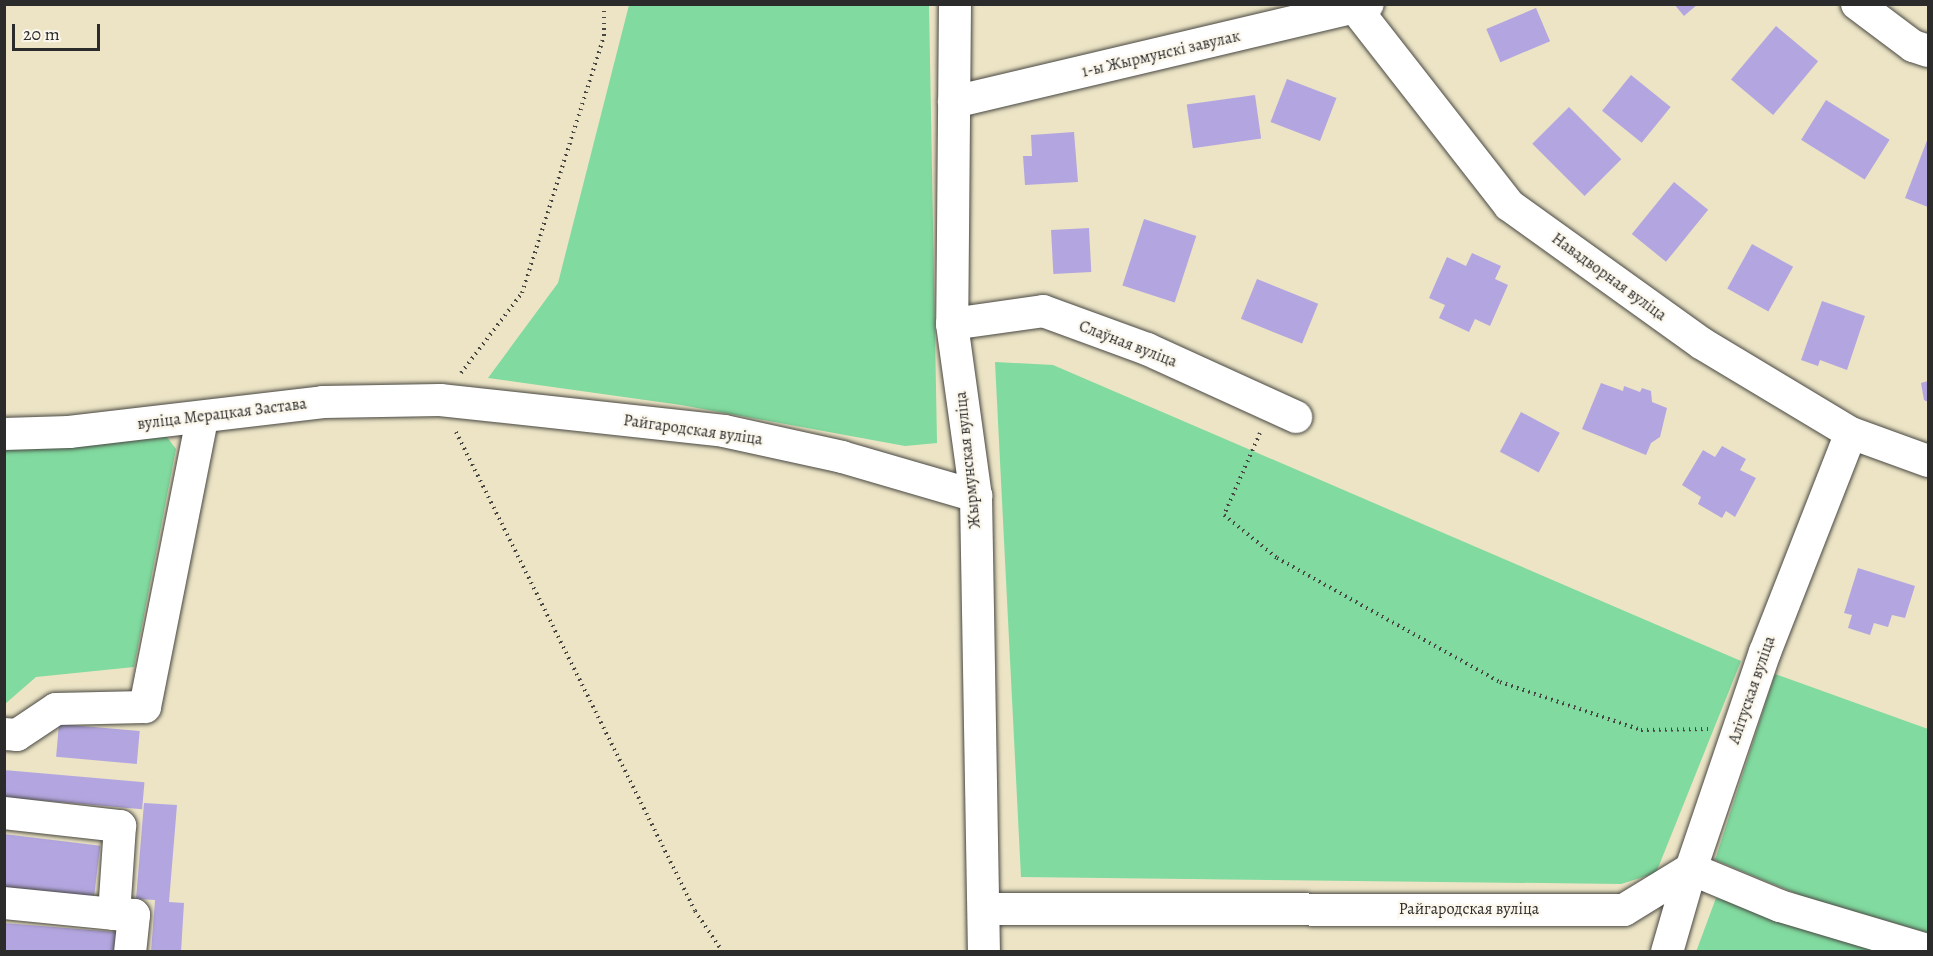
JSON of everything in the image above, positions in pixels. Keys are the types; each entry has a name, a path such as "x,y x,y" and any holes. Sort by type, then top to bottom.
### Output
{"street":[{"name":"Жырмунская вуліца","path":"955,4 952,324 976,496 984,951"},
{"path":"1857,4 1913,46 1929,51"},
{"name":"1-ы Жырмунскі завулак","path":"954,102 1362,7"},
{"name":"Навадворная вуліца","path":"1362,7 1509,205 1701,343 1851,434 1929,461"},
{"name":"Слаўная вуліца","path":"952,324 1042,311 1147,349 1284,412"},
{"name":"вуліца Мерацкая Застава","path":"4,434 69,432 323,402 440,400"},
{"name":"Райгародская вуліца","path":"440,400 724,431 842,457 976,496"},
{"path":"4,734 17,735 56,709 145,707 202,418"},
{"name":"Алітуская вуліца","path":"1667,951 1690,869 1738,729 1851,434"},
{"path":"4,813 120,826 114,914"},
{"name":"Райгародская вуліца","path":"984,909 1624,910 1690,869"},
{"path":"1690,869 1780,906 1929,950"},
{"path":"4,903 134,915 130,951"}],"path":[{"path":"604,4 604,36 522,293 440,400 695,911 723,951"},
{"path":"1284,412 1224,515 1277,558 1500,682 1641,730 1738,729"}],"green space":[{"path":"629,5 929,5 937,443 905,446 681,405 488,378 558,283"},
{"path":"995,362 1053,365 1741,661 1656,873 1621,884 1021,877"},
{"path":"163,432 176,449 134,667 36,677 5,704 5,442"},
{"path":"1775,674 1928,729 1928,933 1802,896 1715,860"},
{"path":"1716,898 1889,951 1696,952"}],"building":[{"path":"1674,4 1698,4 1684,16"},
{"path":"1536,8 1550,41 1500,62 1486,29"},
{"path":"1776,26 1818,61 1773,115 1731,80"},
{"path":"1631,75 1671,107 1642,143 1602,111"},
{"path":"1287,79 1336,98 1320,141 1271,122"},
{"path":"1255,95 1261,139 1193,148 1187,105"},
{"path":"1826,100 1890,140 1865,180 1801,140"},
{"path":"1569,107 1621,159 1585,196 1532,144"},
{"path":"1074,132 1078,182 1025,185 1023,156 1032,156 1031,135"},
{"path":"1928,138 1928,207 1905,198"},
{"path":"1674,182 1708,210 1666,262 1632,234"},
{"path":"1144,219 1196,236 1175,303 1122,286"},
{"path":"1089,228 1091,272 1053,274 1051,230"},
{"path":"1752,244 1793,267 1768,311 1727,289"},
{"path":"1472,253 1501,266 1495,279 1508,285 1490,326 1475,319 1469,332 1439,318 1445,305 1429,298 1447,257 1466,266"},
{"path":"1257,279 1318,304 1302,344 1241,319"},
{"path":"1822,301 1865,316 1847,370 1820,360 1818,366 1801,360"},
{"path":"1928,381 1928,402 1924,400 1921,383"},
{"path":"1601,383 1623,391 1624,386 1640,392 1642,388 1651,391 1652,402 1667,408 1660,437 1651,443 1646,455 1582,429"},
{"path":"1521,412 1560,433 1539,472 1500,452"},
{"path":"1722,446 1746,459 1740,470 1756,478 1735,517 1726,511 1722,518 1698,504 1701,497 1682,485 1703,450 1715,457"},
{"path":"1858,568 1915,586 1905,618 1892,615 1888,627 1874,623 1870,635 1848,628 1852,615 1844,613"},
{"path":"59,724 140,731 137,764 56,757"},
{"path":"4,770 144,782 142,809 4,797"},
{"path":"144,803 177,805 169,902 184,903 181,952 151,952 155,900 136,899"},
{"path":"4,834 100,846 94,900 4,889"},
{"path":"4,923 116,932 114,952 4,952"}]}
